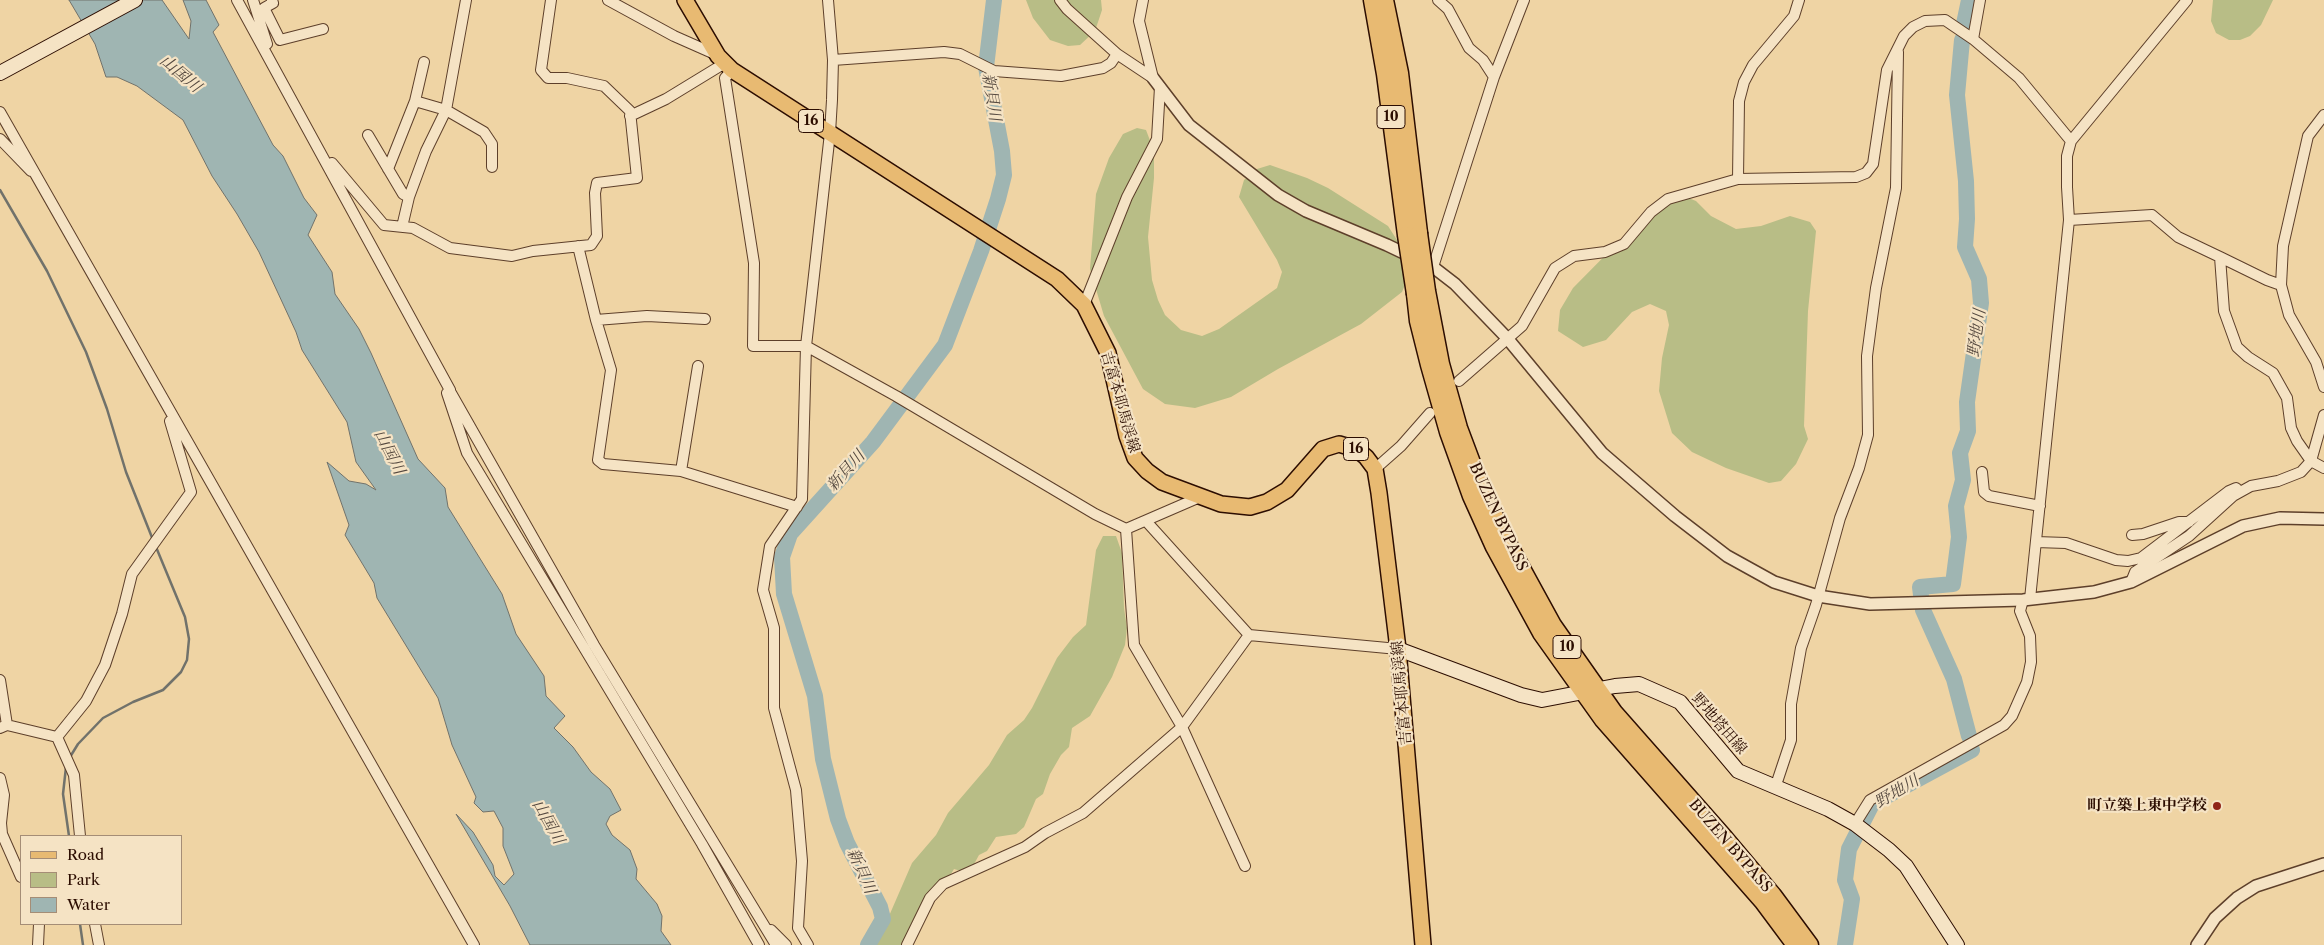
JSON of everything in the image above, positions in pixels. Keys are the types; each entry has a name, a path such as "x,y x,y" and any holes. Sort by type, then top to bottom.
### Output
{"highway":[{"name":"BUZEN BYPASS","path":"1372,0 1421,293 1418,321 1448,432 1471,496 1494,547 1541,633 1590,691 1664,791 1763,902 1795,945"},
{"name":"BUZEN BYPASS","path":"1385,0 1400,73 1412,234"},
{"name":"BUZEN BYPASS","path":"1590,691 1614,712 1731,845 1773,895 1810,945"}],"main road":[{"path":"0,73 135,0"},
{"name":"吉富本耶馬渓線","path":"685,0 725,63 1057,279 1084,305 1108,354 1127,436 1135,458 1147,471 1162,482 1221,504 1250,507 1267,502 1287,490 1323,449 1339,444 1356,449 1366,457 1374,469 1379,493 1398,649 1423,945"},
{"name":"野地塔田線","path":"1398,649 1521,695 1542,700 1639,684 1680,702 1738,770 1775,788 1828,809 1855,824 1876,839 1906,866 1957,945"}],"street":[{"path":"237,0 450,390 594,645 776,945"},
{"path":"253,0 260,6 280,40 323,29"},
{"path":"260,6 273,3 272,0"},
{"path":"402,227 409,197 426,151 446,110 466,0"},
{"path":"325,160 330,160 384,225 412,228 450,248 512,256 533,251 591,245 598,236 595,193 597,183 637,178 630,112 604,86 567,78 548,78 541,70 551,0"},
{"path":"608,0 725,63"},
{"path":"808,945 798,928 802,862 796,790 774,708 774,628 763,590 770,546 802,499 806,346 830,133 833,60 828,0"},
{"path":"1060,0 1067,9 1117,54 1156,82 1189,125 1278,195 1306,211 1387,245 1433,267 1475,302 1602,453 1674,516 1726,556 1774,582 1818,596 1870,604 2026,600 2094,592 2131,582 2243,526 2280,518 2324,519"},
{"path":"1084,305 1128,196 1157,139 1156,82 1139,21 1143,0"},
{"path":"1438,0 1448,9 1469,48 1483,60 1494,77"},
{"path":"1433,267 1494,77 1524,0"},
{"path":"1738,179 1739,101 1744,82 1753,65 1794,16 1799,0"},
{"path":"1974,39 1980,0"},
{"path":"1855,824 1870,800 2004,725 2012,716 2027,682 2031,662 2030,636 2020,611 2026,600 2036,542 2070,220 2067,156 2071,141 2187,0"},
{"path":"260,6 267,45 266,50"},
{"path":"1459,381 1522,326 1555,268 1574,256 1605,252 1624,244 1651,212 1668,199 1738,179 1856,177 1866,173 1873,164 1887,70 1904,36 1913,27 1925,21 1945,20 1974,39 2020,78 2071,141"},
{"path":"1775,788 1790,740 1792,704 1801,648 1840,518 1859,468 1868,435 1867,356 1876,288 1896,188 1898,49"},
{"path":"833,60 944,52 960,54 994,71 1061,76 1103,68 1111,63 1117,54"},
{"path":"388,169 415,101 424,62"},
{"path":"630,116 666,99 725,63"},
{"path":"725,63 725,78 754,263 753,346 806,346 896,396 1095,514 1126,529 1200,497"},
{"path":"415,101 446,110 484,132 492,144 492,166"},
{"path":"0,112 474,945"},
{"path":"2324,115 2308,136 2283,246 2281,285 2288,315 2316,362 2324,387"},
{"path":"368,135 403,194 409,197"},
{"path":"0,139 20,162 36,175"},
{"path":"2070,220 2152,215 2178,237 2281,285"},
{"path":"578,246 596,320 611,370 598,460 603,464 681,471 797,507"},
{"path":"2220,257 2224,311 2237,347 2248,357 2273,373 2287,398 2291,428 2310,461 2324,468"},
{"path":"596,320 647,316 705,319"},
{"path":"681,471 698,366"},
{"path":"450,390 447,393 467,453 702,844 759,945"},
{"path":"57,737 86,701 105,665 122,614 132,574 191,492 164,403"},
{"path":"1374,469 1401,446 1430,413"},
{"path":"2131,582 2135,572 2189,536 2233,496 2251,486 2278,481 2301,472 2310,461 2324,415"},
{"path":"1982,472 1984,492 1989,496 2040,506"},
{"path":"2036,542 2066,543 2116,560 2128,561 2141,558 2229,491 2236,488 2241,492"},
{"path":"1146,521 1249,636 1398,649"},
{"path":"2132,535 2143,534 2179,522 2189,522"},
{"path":"1126,529 1134,646 1182,727 1245,866"},
{"path":"907,945 930,898 943,884 1025,847 1083,813 1182,727 1249,636"},
{"path":"0,680 4,726 57,737"},
{"path":"57,737 74,775 80,835"},
{"path":"0,778 4,795 1,823 2,834 20,875"},
{"path":"2197,945 2215,918 2237,898 2256,886 2324,864"},
{"path":"38,945 39,925"},
{"path":"95,925 99,945"},
{"path":"765,925 786,945"}],"green space":[{"path":"1026,0 1101,0 1102,10 1095,31 1080,45 1068,46 1050,40 1033,18"},
{"path":"2213,0 2273,0 2261,25 2250,36 2240,40 2229,40 2216,33 2211,21"},
{"path":"1137,128 1146,130 1154,151 1154,178 1148,237 1152,280 1165,315 1181,330 1202,336 1219,329 1277,288 1282,272 1277,260 1239,197 1244,180 1257,169 1270,165 1307,178 1328,188 1388,226 1413,265 1402,292 1361,324 1231,397 1195,408 1165,404 1143,389 1104,316 1090,269 1096,194 1109,158 1123,134"},
{"path":"1676,193 1696,201 1711,216 1736,229 1761,226 1790,216 1810,222 1816,231 1808,311 1804,426 1808,439 1796,464 1781,481 1769,483 1726,468 1692,452 1672,433 1659,391 1662,358 1669,325 1666,311 1650,304 1632,312 1606,340 1583,347 1558,331 1560,310 1573,288 1650,210"},
{"path":"1103,536 1116,536 1122,553 1124,608 1127,628 1125,645 1112,677 1090,716 1072,728 1069,747 1061,755 1050,774 1043,794 1036,799 1024,827 1016,834 996,837 987,851 979,855 973,866 964,872 954,869 937,892 908,945 872,945 889,916 912,863 936,835 948,813 989,765 1007,735 1024,720 1057,658 1073,637 1086,625 1096,550"}],"water":[{"name":"山国川","path":"69,0 162,0 189,39 191,21 183,0 206,0 219,25 213,32 273,145 283,156 304,198 317,215 308,235 332,272 335,294 359,329 418,459 445,488 448,507 502,594 516,634 544,676 546,696 565,716 554,728 573,747 591,772 610,789 621,810 610,816 606,824 612,835 630,850 637,869 636,879 657,904 662,916 661,931 671,945 530,945 510,906 456,814 473,832 493,865 495,876 504,885 514,874 503,846 503,828 494,811 483,812 474,803 476,797 452,745 438,698 377,598 374,583 345,535 349,525 327,462 349,481 366,484 376,490 356,462 347,422 302,350 296,332 259,252 212,176 183,120 137,86 117,77 106,77 95,44"}],"waterway":[{"name":"新貝川","path":"868,945 883,919 880,907 847,843 838,819 823,759 815,696 784,594 782,557 790,534 873,442 945,345 981,251 1004,175 1002,151 986,67 994,0"},
{"name":"野地川","path":"1964,24 1969,0"},
{"name":"野地川","path":"1921,595 1920,587 1953,584 1959,537 1956,506 1963,480 1960,453 1968,431 1967,402 1981,303 1979,279 1965,247 1967,219 1966,181 1957,95 1962,40"},
{"path":"0,190 47,271 86,352 107,409 126,472 153,540"},
{"path":"70,757 78,744 103,718 133,702 163,690 181,672 187,660 189,639 185,617 156,547"},
{"name":"野地川","path":"1923,610 1954,679 1969,736"},
{"name":"野地川","path":"1845,945 1852,899 1845,880 1849,849 1872,804 1972,750"},
{"path":"66,767 63,794 69,835"},
{"path":"80,925 83,945"}],"place":[{"name":"町立築上東中学校","path":"2217,806"}]}
